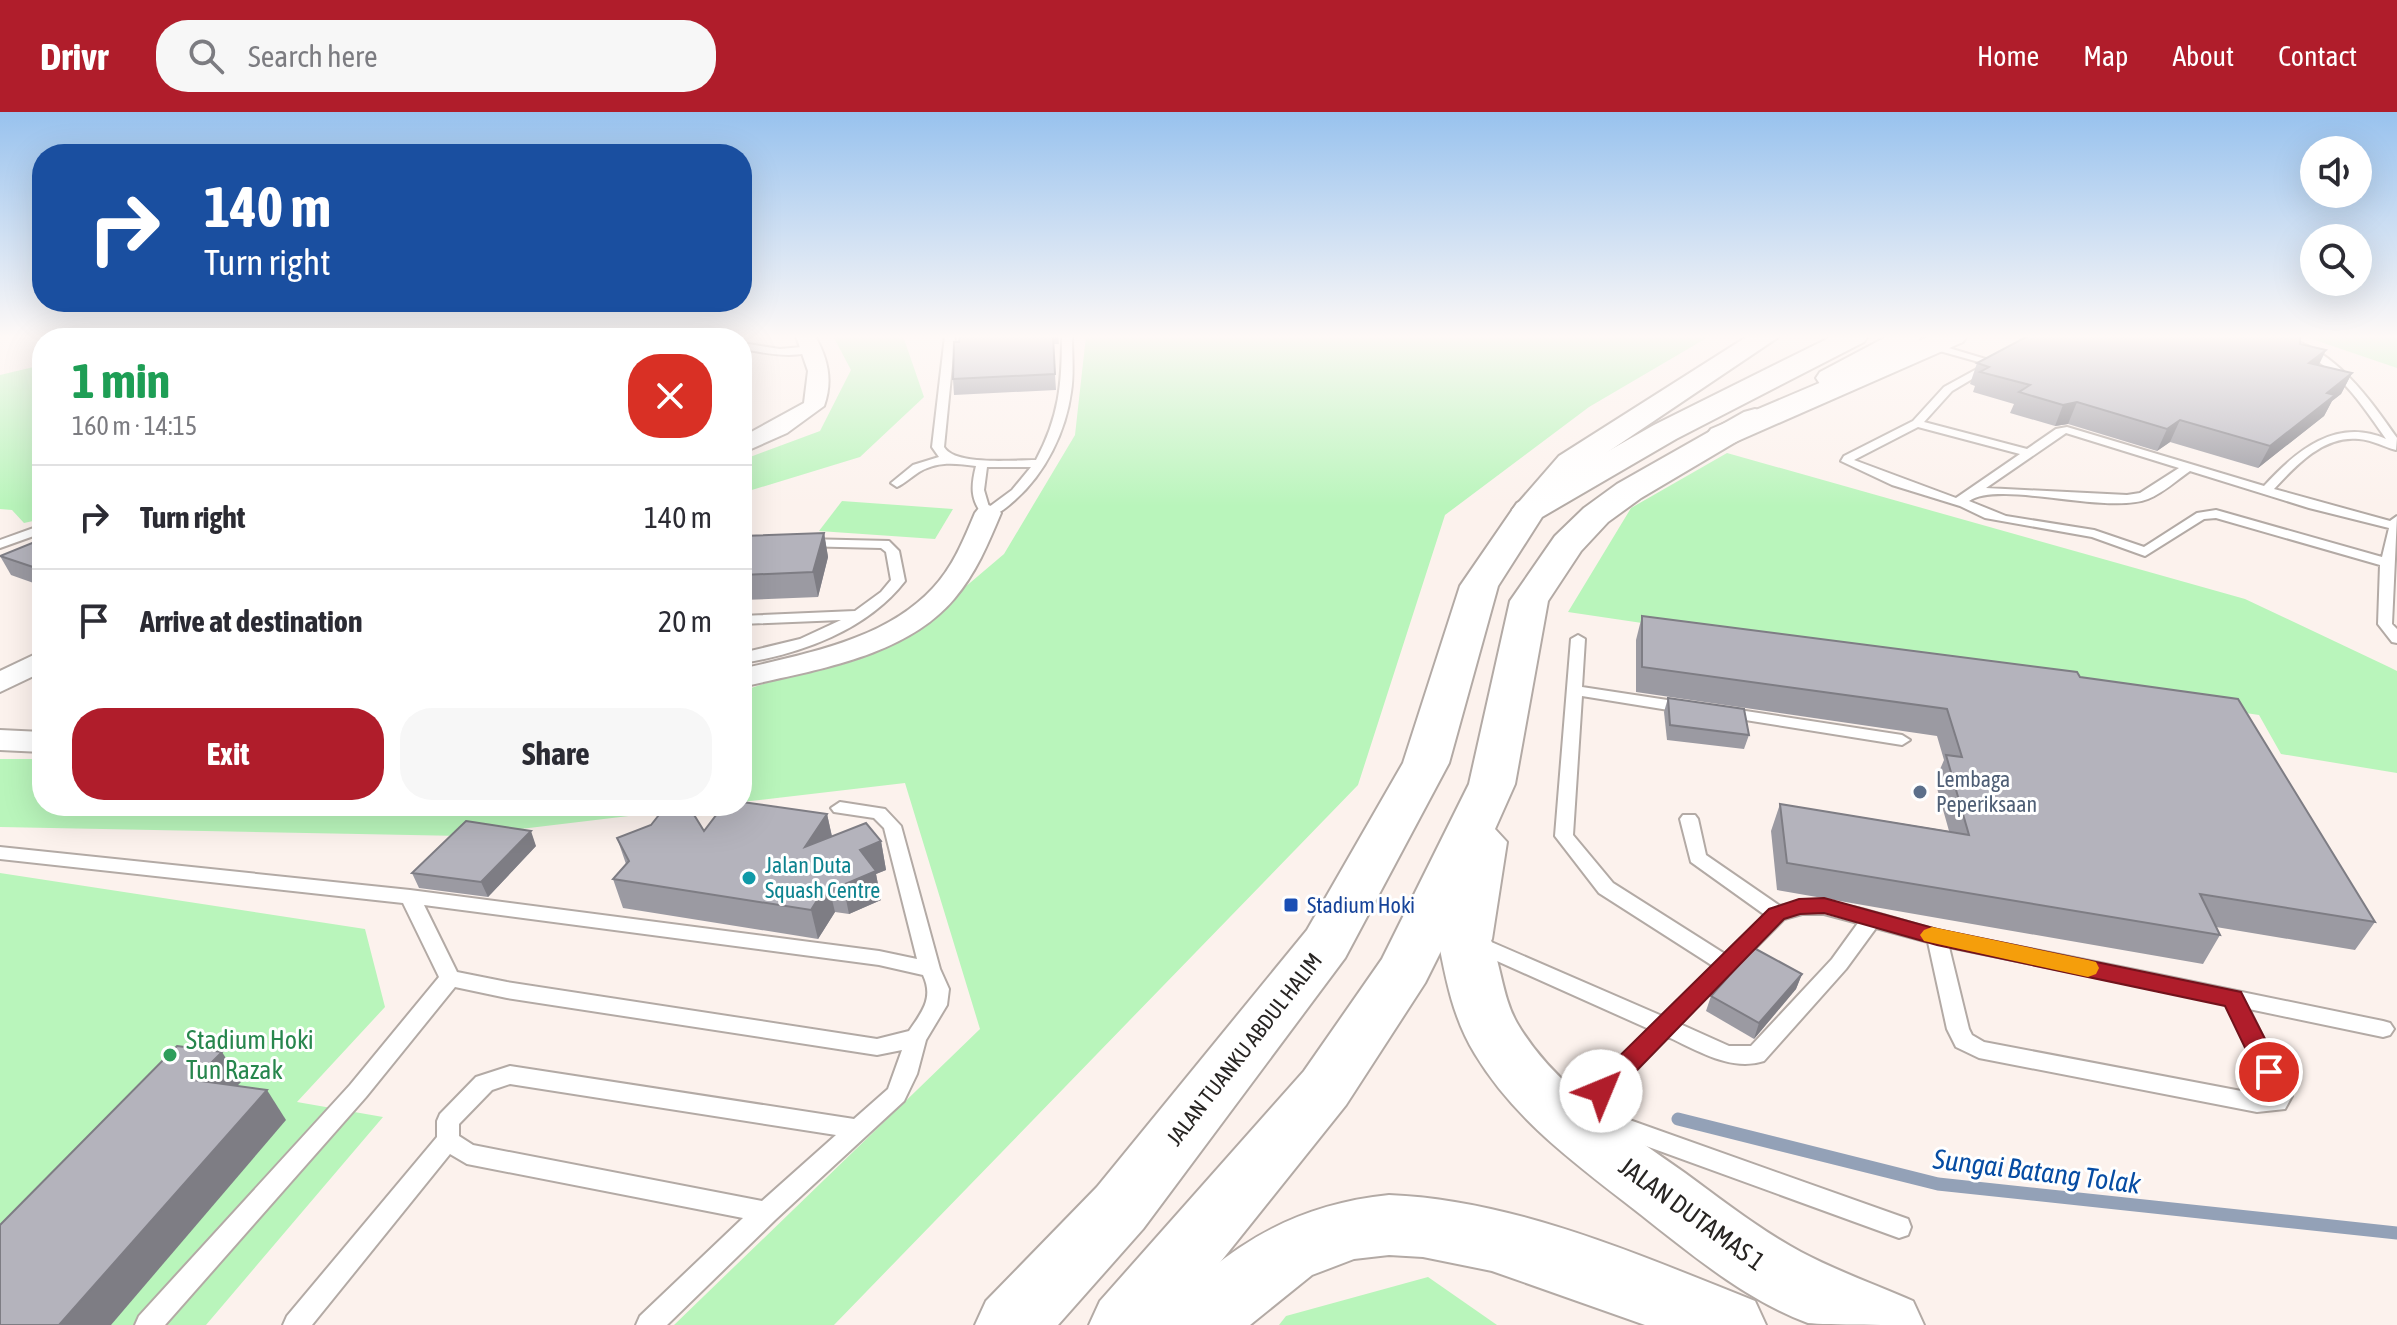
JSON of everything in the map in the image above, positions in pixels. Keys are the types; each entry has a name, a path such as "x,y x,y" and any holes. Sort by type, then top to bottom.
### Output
{"main road":[{"path":"1529,510 1570,463 1679,393"},
{"name":"JALAN TUANKU ABDUL HALIM","path":"1011,1325 1120,1208 1326,944 1426,763 1479,586 1529,510 1665,432 1743,393"},
{"path":"1465,939 1529,601 1568,544 1596,515 1629,491 1722,436 1816,393"},
{"path":"1125,1325 1334,1074 1405,969 1492,784"},
{"name":"JALAN DUTAMAS 1","path":"1465,939 1479,1003 1496,1039 1531,1086 1575,1118 1704,1225 1776,1274 1888,1325"},
{"path":"1198,1325 1289,1252 1339,1232 1387,1224 1435,1226 1482,1235 1637,1303 1730,1325"}],"street":[{"path":"752,441 789,423 813,406 817,393"},
{"path":"752,675 830,655 886,636 926,611 962,571 988,513"},
{"path":"0,683 32,665"},
{"path":"0,740 32,742"}],"lane":[{"path":"944,393 940,453 948,458 982,464 1040,463"},
{"path":"982,464 977,491 979,504 988,513 1005,504 1032,477 1065,393"},
{"path":"1945,393 1917,423 1847,461 1921,492 1960,501 1973,510 2012,521 2086,532 2145,552 2201,516 2216,514 2387,563"},
{"path":"2357,393 2397,447"},
{"path":"1917,423 2030,453"},
{"path":"1960,501 2060,431 2067,430 2313,505 2396,523 2387,563 2385,624 2397,639"},
{"path":"2268,489 2325,439 2341,434 2363,434 2397,447"},
{"path":"897,483 917,468 948,458"},
{"path":"1973,492 2137,498 2190,466"},
{"path":"0,544 32,533"},
{"path":"752,657 794,645 862,614 887,598 898,581 892,551 884,544 867,541 789,543"},
{"path":"752,620 862,614"},
{"path":"1578,639 1564,836 1606,888 1726,964"},
{"path":"1574,690 1902,740"},
{"path":"649,1325 766,1212 896,1095 906,1074 916,1038 940,1001 939,982 930,969 892,826 879,813 840,808"},
{"path":"1689,819 1697,858 1777,914"},
{"path":"0,853 410,897 863,956 930,969"},
{"path":"410,897 450,978"},
{"path":"1899,1227 1575,1118 1777,914 1799,906 1824,905 1937,937 2383,1029"},
{"path":"1465,939 1727,1054 1756,1055 1839,964 1871,920"},
{"path":"1937,937 1958,1029 1964,1041 1979,1050 2257,1103 2277,1103 2281,1096 2233,998"},
{"path":"450,978 507,990 877,1047 916,1038"},
{"path":"148,1325 358,1091 450,978"},
{"path":"296,1325 448,1140 448,1121 484,1083 510,1075 858,1129"},
{"path":"448,1140 467,1154 766,1212"}],"green space":[{"path":"0,393 32,393 32,521 24,523 12,510 0,509"},
{"path":"840,393 922,393 924,397 860,457 752,490 752,456 820,431"},
{"path":"1080,393 1614,393 1589,407 1445,515 1358,785 834,1325 674,1325 980,1029 905,783 752,801 752,688 905,638 1004,554 1075,435"},
{"path":"1727,453 2245,599 2389,667 2397,671 2397,773 2281,754 2259,715 1568,612 1631,508"},
{"path":"842,501 953,509 935,539 819,531"},
{"path":"0,759 32,759 32,816 629,816 463,836 0,827"},
{"name":"Stadium Hoki Tun Razak","path":"0,873 365,929 385,1007 297,1102 383,1117 206,1325 0,1325"},
{"path":"1428,1277 1497,1325 1279,1325 1286,1316"}],"building":[{"path":"2021,393 2335,395 2270,446 2180,420 2167,429 2077,402 2063,405"},
{"path":"824,533 813,572 752,575 752,536"},
{"path":"32,543 32,567 0,556"},
{"path":"1642,616 2077,672 2080,677 2238,699 2375,922 2200,894 2220,935 1787,863 1780,804 1969,835 1946,755 1962,757 1947,709 1642,667"},
{"path":"1668,698 1744,709 1749,735 1670,725"},
{"name":"Jalan Duta Squash Centre","path":"752,803 827,814 805,847 866,823 881,841 860,850 876,871 843,885 828,883 811,910 613,879 629,861 617,838 651,825 658,816 695,816 704,831 715,816 752,816"},
{"path":"466,821 531,831 481,882 412,873"},
{"path":"1754,948 1802,974 1759,1023 1711,996"},
{"path":"177,1046 222,1052 194,1080 267,1090 59,1325 0,1325 0,1225"}],"waterway":[{"name":"Sungai Batang Tolak","path":"1678,1119 1938,1184 2397,1233"}],"slow traffic":[{"path":"1932,935 2088,968"}],"place":[{"name":"Lembaga Peperiksaan","path":"1920,792"},
{"name":"Jalan Duta Squash Centre","path":"749,878"},
{"name":"Stadium Hoki","path":"1291,905"},
{"name":"Stadium Hoki Tun Razak","path":"170,1055"}],"route":[{"path":"1601,1091 1777,914 1799,906 1824,905 1937,937 2233,998 2269,1072"}]}
